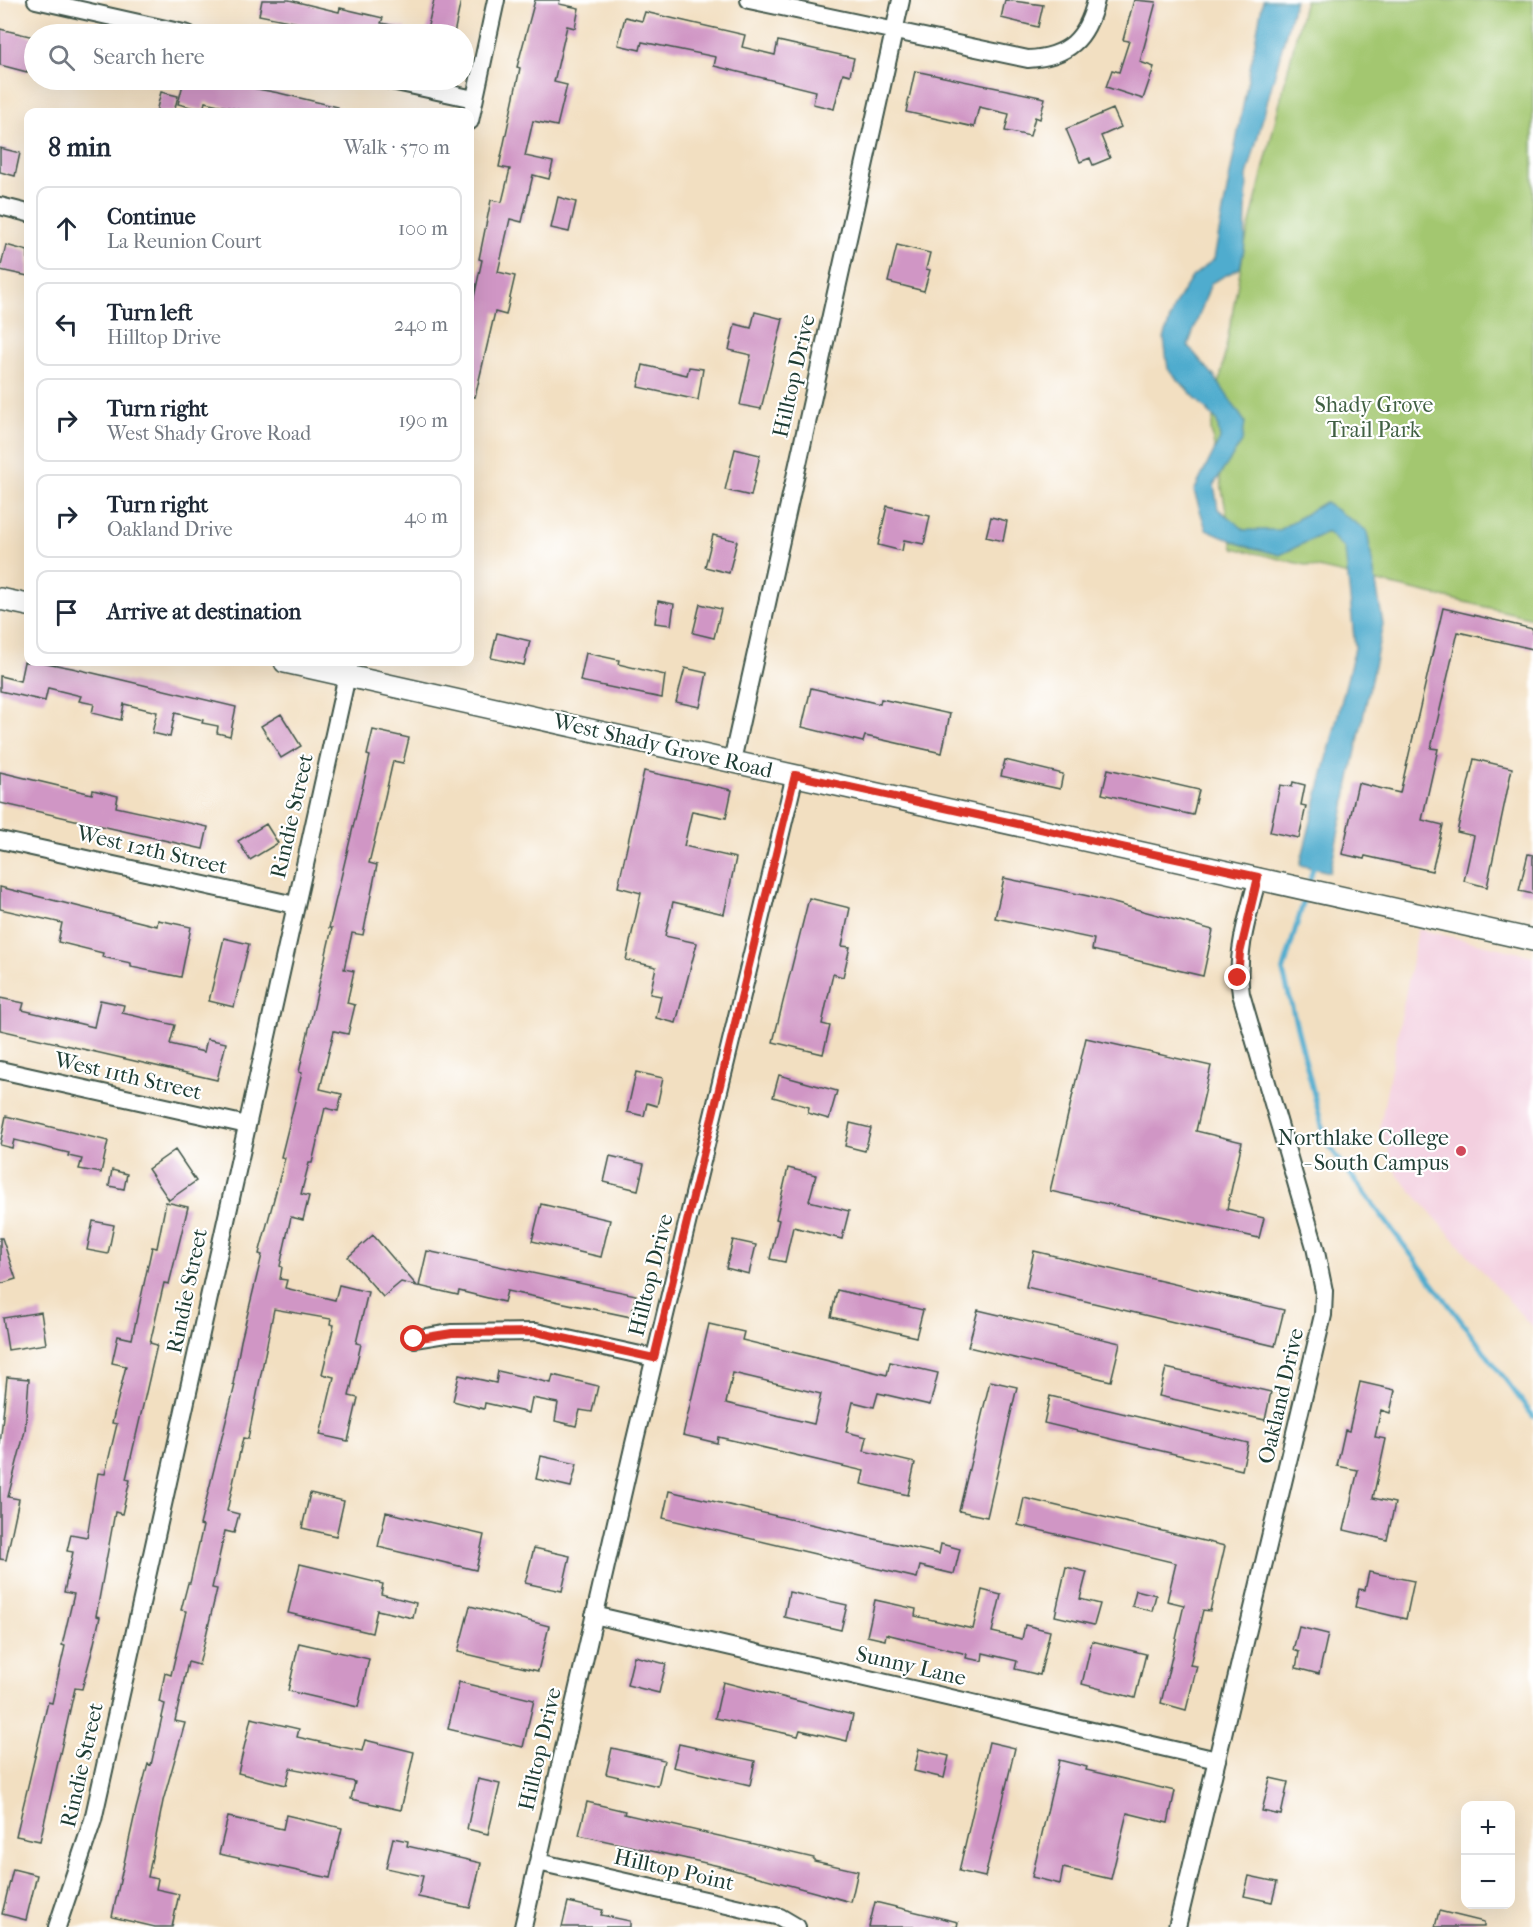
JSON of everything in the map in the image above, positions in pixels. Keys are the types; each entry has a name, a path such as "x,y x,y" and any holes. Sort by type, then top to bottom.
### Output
{"main road":[{"path":"0,599 24,604"},
{"name":"West Shady Grove Road","path":"328,666 349,668 732,761 1533,940"}],"street":[{"path":"36,0 143,24"},
{"path":"472,108 496,0"},
{"path":"749,0 1028,59 1051,58 1076,42 1085,31 1096,0"},
{"name":"Hilltop Drive","path":"732,761 901,0"},
{"path":"433,90 474,99"},
{"path":"0,206 24,212"},
{"name":"Rindie Street","path":"57,1927 93,1820 349,668"},
{"name":"Hilltop Drive","path":"523,1927 654,1358 795,775"},
{"name":"West 12th Street","path":"0,840 295,905"},
{"name":"Oakland Drive","path":"1177,1927 1320,1333 1324,1304 1322,1275 1315,1247 1238,978 1240,953 1258,877"},
{"name":"West 11th Street","path":"0,1070 247,1125"},
{"path":"414,1339 452,1333 536,1332 654,1358"},
{"name":"Sunny Lane","path":"594,1615 1217,1760"},
{"name":"Hilltop Point","path":"538,1862 780,1917 797,1927"}],"shaded area":[{"name":"Northlake College - South Campus","path":"1418,929 1533,956 1533,1328 1398,1176 1380,1126"}],"green space":[{"name":"Shady Grove Trail Park","path":"1305,0 1533,0 1533,618 1233,548 1211,430 1245,244"}],"water":[{"path":"1263,0 1295,0 1247,176 1245,244 1240,268 1211,283 1188,346 1214,376 1245,422 1242,442 1214,484 1218,509 1245,530 1279,530 1325,502 1367,531 1383,624 1330,872 1300,865 1355,648 1345,549 1327,532 1280,555 1245,546 1206,529 1194,491 1220,439 1217,421 1168,369 1164,339 1174,306 1192,277 1214,259"}],"building":[{"path":"262,0 289,0 339,12 340,8 383,18 381,23 386,24 303,24 259,15"},
{"path":"434,0 461,0 456,24 428,24"},
{"path":"535,0 560,0 559,4 579,8 575,28 567,26 554,82 567,85 557,126 533,121 525,156 553,162 549,179 533,175 522,222 510,219 498,272 515,276 506,315 495,312 475,397 474,297 491,200 502,202 510,169 499,167 520,68 517,67"},
{"path":"1005,0 1043,5 1038,27 1001,18"},
{"path":"1134,0 1156,2 1140,62 1154,67 1143,99 1106,87 1112,70 1119,72 1129,41 1123,40"},
{"path":"645,12 745,35 742,47 775,55 778,41 854,58 850,75 843,73 834,109 813,104 816,91 714,66 716,57 642,42 640,50 618,45 625,17 642,21"},
{"path":"0,29 24,35 24,71 0,65"},
{"path":"915,71 1045,98 1040,119 1035,117 1030,136 1005,131 1009,114 979,107 974,127 906,112"},
{"path":"182,90 263,90 338,107 231,108 205,102 204,108 195,108 178,104"},
{"path":"161,92 178,96 175,108 157,108"},
{"path":"1113,109 1121,127 1101,136 1110,158 1093,165 1090,158 1080,162 1066,129"},
{"path":"0,148 20,153 15,176 0,172"},
{"path":"558,197 576,202 569,232 551,228"},
{"path":"6,245 24,250 24,275 0,270"},
{"path":"897,245 930,253 926,269 930,270 924,291 888,282"},
{"path":"755,312 783,319 761,409 740,405 751,355 729,350 735,324 751,328"},
{"path":"643,365 687,375 689,367 703,369 698,400 638,387"},
{"path":"735,449 760,455 751,496 725,490"},
{"path":"887,506 930,516 924,544 904,540 902,551 878,545"},
{"path":"991,517 1007,521 1003,541 986,537"},
{"path":"713,535 737,541 729,573 705,567"},
{"path":"658,601 674,604 671,625 655,623"},
{"path":"700,604 721,609 714,638 693,633"},
{"path":"1443,608 1533,629 1533,649 1458,632 1431,748 1438,749 1422,820 1443,825 1432,871 1365,856 1364,859 1342,854 1358,783 1400,793"},
{"path":"497,633 530,641 524,665 491,658"},
{"path":"586,653 619,660 618,664 665,675 662,698 580,681"},
{"path":"24,662 24,666 62,666 236,707 230,736 217,733 218,726 175,713 170,737 152,733 157,712 124,704 121,720 92,713 94,704 79,701 81,696 48,688 45,701 0,691 0,676 20,681"},
{"path":"685,668 707,673 700,707 676,702"},
{"path":"811,688 880,704 881,699 950,714 942,753 865,736 863,742 802,727"},
{"path":"281,714 301,746 281,758 261,726"},
{"path":"373,730 409,738 403,763 393,761 369,863 377,865 363,935 352,933 344,969 354,971 347,1003 355,1005 348,1034 334,1031 320,1089 342,1094 338,1111 325,1108 312,1163 309,1163 301,1194 309,1196 303,1220 291,1217 280,1266 282,1267 280,1279 287,1280 285,1288 335,1300 339,1285 368,1292 356,1343 361,1344 349,1396 358,1398 348,1441 320,1435 334,1377 322,1374 334,1325 330,1324 331,1319 274,1309 248,1439 243,1438 227,1511 239,1514 234,1533 225,1531 212,1588 217,1589 199,1665 188,1662 175,1721 185,1723 163,1801 148,1877 158,1879 156,1889 179,1894 172,1927 155,1927 112,1917 136,1809 148,1764 151,1765 165,1704 159,1702 165,1673 171,1675 186,1611 181,1610 188,1583 190,1583 203,1526 200,1525 235,1385 233,1384 241,1341 262,1255 259,1254 285,1158 281,1157 302,1073 299,1072 332,928 329,928 370,756 367,755"},
{"path":"1474,759 1512,768 1487,887 1464,881 1474,836 1457,832"},
{"path":"1005,760 1063,774 1060,789 1001,776"},
{"path":"1108,769 1199,790 1193,815 1102,794"},
{"path":"644,771 732,790 726,818 692,811 684,846 736,858 724,914 673,902 665,936 697,943 676,1023 656,1018 661,996 650,994 656,967 626,960 641,893 618,887"},
{"path":"0,772 92,794 93,790 118,796 116,807 208,827 203,849 0,803"},
{"path":"1293,782 1305,785 1301,805 1306,806 1299,838 1270,832 1280,785 1292,787"},
{"path":"266,824 278,843 250,860 238,841"},
{"path":"1528,854 1533,855 1533,894 1519,891"},
{"path":"1004,878 1088,896 1213,930 1203,976 1092,950 1094,939 995,918"},
{"path":"0,887 157,926 158,920 191,927 181,977 131,967 131,963 102,957 103,953 58,942 62,923 0,909"},
{"path":"809,898 850,908 842,946 850,947 843,977 833,974 822,1024 830,1026 823,1054 773,1042"},
{"path":"224,938 249,944 234,1007 209,1001"},
{"path":"0,998 24,1003 22,1010 94,1027 100,1000 124,1005 122,1013 175,1025 170,1044 204,1052 207,1039 226,1043 217,1080 0,1030"},
{"path":"1086,1038 1211,1066 1196,1131 1242,1142 1227,1209 1264,1218 1259,1238 1050,1191"},
{"path":"636,1072 663,1078 657,1106 647,1103 644,1116 627,1112"},
{"path":"779,1075 837,1091 829,1119 808,1113 809,1107 773,1097"},
{"path":"6,1116 108,1141 101,1173 79,1169 82,1159 68,1156 69,1153 14,1140 12,1148 0,1145"},
{"path":"850,1123 871,1128 865,1151 845,1146"},
{"path":"175,1150 196,1181 169,1200 148,1169"},
{"path":"610,1156 644,1164 638,1190 604,1182"},
{"path":"788,1168 816,1175 809,1201 849,1211 842,1239 793,1227 785,1262 770,1259 779,1220 776,1219"},
{"path":"112,1170 127,1174 124,1189 109,1186"},
{"path":"166,1202 188,1207 169,1284 164,1283 150,1343 157,1345 126,1479 130,1480 122,1514 115,1512 96,1616 100,1617 92,1652 82,1689 75,1688 40,1841 16,1836 48,1702 52,1703 65,1646 62,1645 74,1594 64,1592 73,1552 67,1551 71,1534 87,1537 98,1473 105,1474 117,1424 112,1423 126,1366 112,1363 118,1336 132,1339 152,1247 157,1248"},
{"path":"541,1204 610,1220 601,1257 532,1241"},
{"path":"93,1221 114,1225 108,1254 87,1250"},
{"path":"373,1235 417,1286 401,1282 383,1297 348,1257"},
{"path":"0,1238 2,1238 16,1279 0,1284"},
{"path":"733,1240 756,1245 749,1274 726,1268"},
{"path":"427,1251 636,1295 631,1317 507,1291 504,1302 459,1291 458,1295 419,1286"},
{"path":"1034,1251 1284,1310 1275,1346 1026,1287"},
{"path":"837,1290 923,1310 916,1337 831,1317"},
{"path":"978,1310 1120,1343 1111,1381 968,1347"},
{"path":"41,1312 46,1344 8,1350 3,1318"},
{"path":"709,1324 744,1332 742,1340 887,1375 890,1362 938,1373 930,1405 878,1393 874,1407 853,1402 846,1432 867,1437 864,1451 915,1463 908,1495 861,1484 864,1471 718,1437 717,1443 683,1435","holes":["733,1373 821,1394 814,1424 726,1403"]},
{"path":"1166,1368 1271,1392 1265,1420 1159,1396"},
{"path":"498,1371 551,1383 553,1375 598,1386 592,1412 580,1410 576,1426 555,1421 558,1403 532,1398 529,1413 485,1403 484,1409 453,1401 459,1375 496,1383"},
{"path":"7,1377 29,1379 25,1431 8,1497 19,1499 6,1560 0,1559 0,1445"},
{"path":"990,1381 1017,1387 987,1517 959,1511"},
{"path":"1360,1382 1395,1390 1390,1413 1381,1410 1375,1437 1386,1439 1373,1498 1395,1503 1387,1540 1344,1530 1358,1470 1337,1466 1345,1430 1349,1431"},
{"path":"1050,1396 1248,1443 1242,1470 1044,1423"},
{"path":"541,1456 577,1464 571,1487 536,1479"},
{"path":"669,1491 939,1554 941,1544 960,1549 954,1574 920,1566 917,1578 663,1518"},
{"path":"310,1493 344,1501 336,1536 302,1528"},
{"path":"1024,1498 1225,1546 1210,1611 1203,1610 1190,1665 1197,1666 1186,1710 1161,1703 1184,1605 1167,1601 1176,1563 1018,1525"},
{"path":"386,1512 484,1535 476,1570 378,1547"},
{"path":"534,1548 570,1556 562,1591 525,1583"},
{"path":"300,1564 383,1584 381,1594 416,1603 413,1618 377,1610 372,1633 288,1613"},
{"path":"1066,1567 1087,1572 1080,1599 1100,1604 1094,1625 1055,1616"},
{"path":"1369,1572 1414,1581 1406,1619 1355,1607 1359,1589 1365,1590"},
{"path":"982,1590 1001,1595 992,1632 1022,1639 1025,1625 1050,1631 1040,1675 1015,1669 1017,1661 983,1653 982,1661 966,1658 967,1654 886,1634 885,1640 867,1636 875,1600 916,1609 915,1616 973,1629"},
{"path":"1136,1590 1156,1595 1152,1611 1132,1606"},
{"path":"789,1592 847,1605 841,1630 784,1617"},
{"path":"470,1606 549,1626 538,1671 458,1652"},
{"path":"1299,1627 1328,1634 1319,1674 1296,1668 1299,1652 1293,1650"},
{"path":"1092,1641 1146,1654 1135,1698 1082,1684"},
{"path":"299,1643 369,1659 358,1707 288,1691"},
{"path":"634,1656 666,1664 659,1693 627,1685"},
{"path":"459,1682 534,1700 523,1747 448,1729"},
{"path":"723,1682 853,1715 847,1741 800,1730 798,1736 715,1718"},
{"path":"251,1718 299,1729 297,1737 337,1746 362,1751 365,1740 414,1752 401,1810 351,1799 355,1782 311,1772 290,1768 286,1785 238,1773"},
{"path":"989,1742 1015,1748 985,1877 959,1871"},
{"path":"679,1744 755,1761 750,1785 673,1767"},
{"path":"612,1748 664,1760 658,1786 606,1774"},
{"path":"919,1749 949,1756 944,1778 914,1771"},
{"path":"1059,1760 1087,1767 1086,1770 1175,1791 1168,1823 1127,1813 1111,1879 1063,1868 1060,1884 1032,1877"},
{"path":"1270,1778 1288,1782 1281,1815 1262,1811"},
{"path":"478,1779 500,1784 488,1834 467,1829"},
{"path":"587,1802 625,1811 624,1814 814,1858 814,1861 858,1871 851,1902 719,1866 579,1835"},
{"path":"286,1815 342,1828 330,1878 219,1854 228,1817 283,1829"},
{"path":"393,1838 408,1841 407,1846 481,1863 470,1908 418,1897 423,1876 386,1868"},
{"path":"13,1869 37,1875 26,1920 2,1914"},
{"path":"1249,1876 1277,1882 1272,1902 1244,1896"},
{"path":"568,1902 603,1910 601,1915 630,1921 630,1927 562,1927"},
{"path":"875,1902 958,1922 957,1927 869,1927"},
{"path":"1439,1911 1484,1922 1484,1927 1435,1927"}],"waterway":[{"path":"1309,884 1314,864"},
{"path":"1306,893 1283,972 1326,1142 1533,1416"}],"place":[{"name":"Northlake College - South Campus","path":"1461,1151"}],"route":[{"path":"414,1339 452,1333 524,1331 549,1333 654,1358 795,775 1258,877 1240,953 1238,978"}]}
